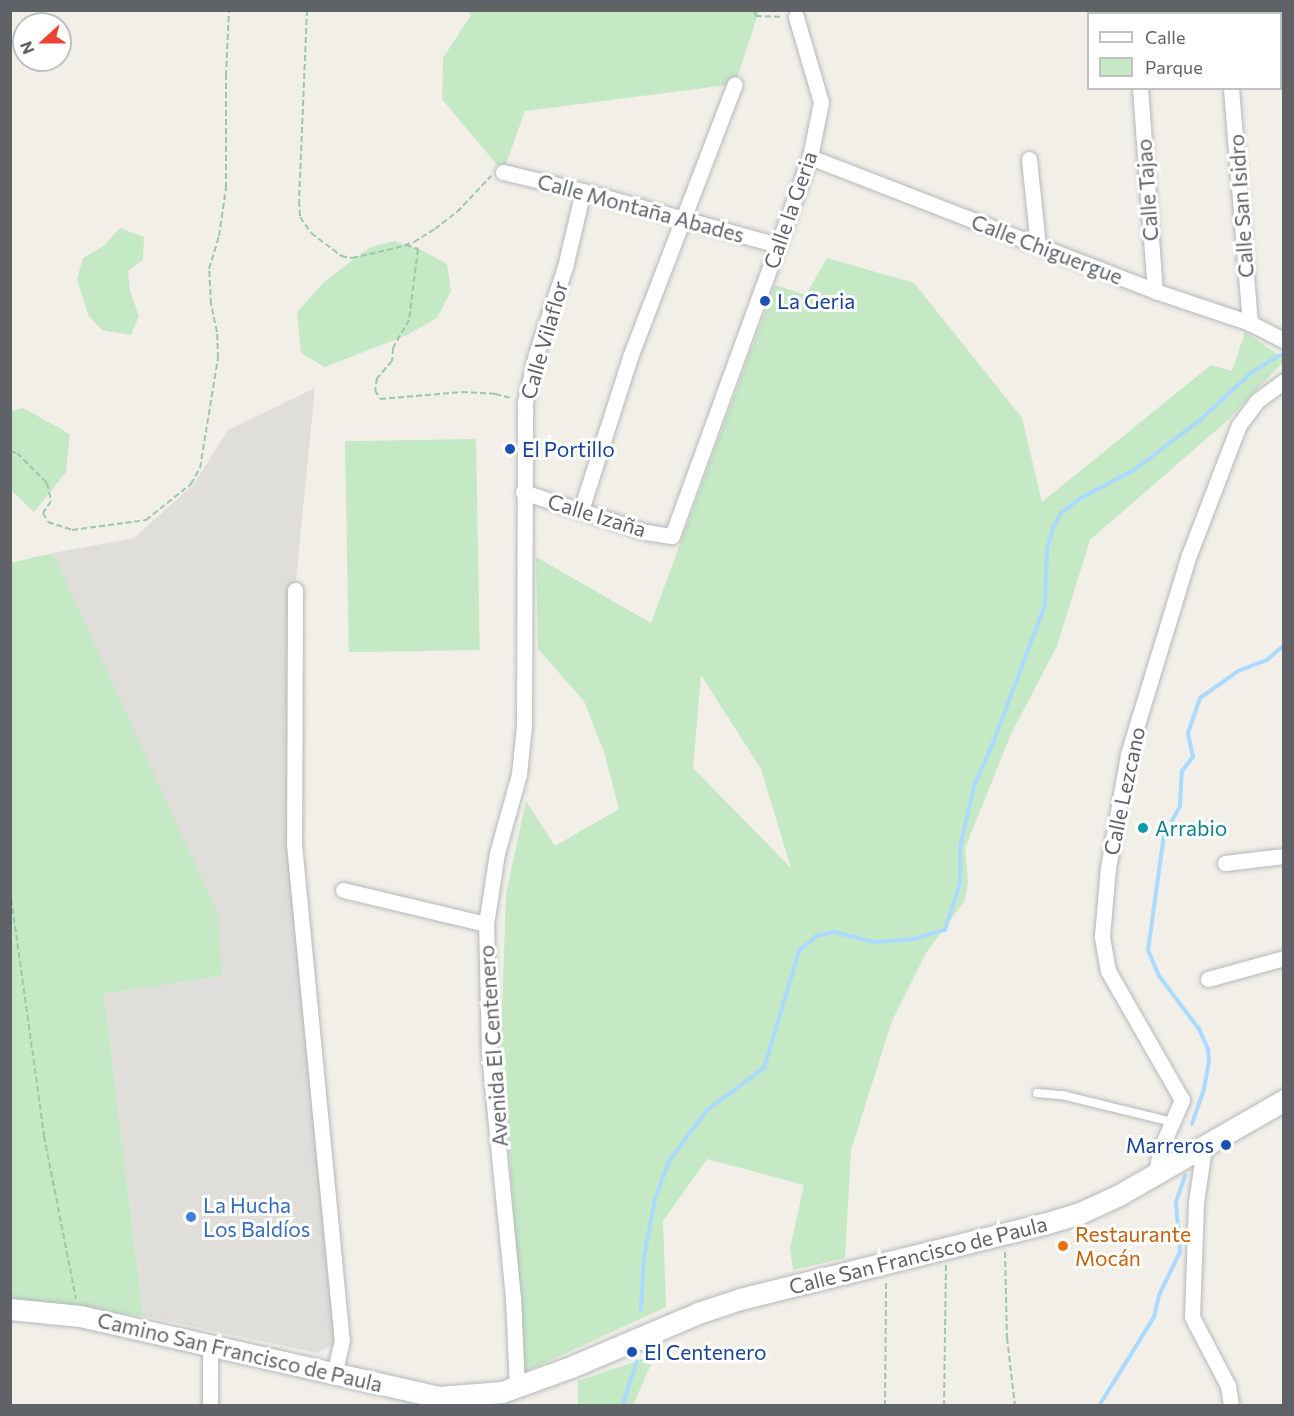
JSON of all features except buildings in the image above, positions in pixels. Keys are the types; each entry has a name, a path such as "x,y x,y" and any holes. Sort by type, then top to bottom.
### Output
{"main road":[{"name":"Calle San Francisco de Paula","path":"639,1338 698,1313 740,1299 1080,1213 1119,1196 1284,1100"},
{"name":"Camino San Francisco de Paula","path":"10,1309 80,1316 439,1397 502,1392 517,1388 639,1338"}],"street":[{"name":"Calle la Geria","path":"672,536 810,156 821,102 796,17"},
{"path":"581,510 630,357 735,84"},
{"name":"Calle Tajao","path":"1140,90 1155,291"},
{"name":"Calle San Isidro","path":"1232,90 1250,322"},
{"name":"Calle Chiguergue","path":"810,156 1155,291 1250,322 1284,340"},
{"path":"1029,159 1038,246"},
{"name":"Calle Montaña Abades","path":"503,172 584,191 778,245"},
{"name":"Calle Vilaflor","path":"523,492 525,402 536,354 565,267 584,191"},
{"name":"Calle Lezcano","path":"1156,1175 1160,1150 1182,1100 1107,972 1102,936 1108,868 1128,754 1189,555 1239,425 1258,400 1284,381"},
{"name":"Calle Izaña","path":"523,492 646,532 672,536"},
{"name":"Avenida El Centenero","path":"517,1388 513,1298 489,1052 486,924 497,853 519,774 524,726 523,492"},
{"path":"295,590 294,844 342,1340 334,1375"},
{"path":"1225,863 1284,856"},
{"path":"343,890 486,924"},
{"path":"1208,979 1284,958"},
{"path":"1204,1148 1196,1202 1192,1317 1228,1386 1230,1406"},
{"path":"210,1346 210,1406"}],"lane":[{"path":"1037,1093 1062,1095 1172,1122"}],"path":[{"path":"10,451 16,453 47,483 51,501 43,513 48,522 72,530 146,520 191,484 200,468 218,358 218,332 211,304 209,269 219,236 226,188 225,76 229,10"},
{"path":"307,10 300,217 311,233 341,256 359,257 406,245 435,229 457,212 495,173 503,172"},
{"path":"754,10 756,16 796,17"},
{"path":"406,245 418,249 409,320 393,348 392,361 377,378 375,390 380,399 462,392 495,394 525,402"},
{"path":"10,890 44,1136 80,1316"},
{"path":"1004,1234 1007,1338 1015,1406"},
{"path":"944,1406 946,1248"},
{"path":"885,1406 886,1263"}],"shaded area":[{"path":"315,388 295,590 294,844 342,1340 317,1353 143,1316 104,994 222,976 53,553 134,538 194,484 228,430"}],"green space":[{"path":"467,11 759,11 735,84 525,111 503,172 442,99 443,58 471,15"},
{"path":"120,228 144,237 143,260 128,271 130,291 139,316 131,335 102,330 88,315 77,279 83,258 105,245"},
{"path":"394,241 421,250 447,264 451,291 437,318 407,335 325,367 301,353 297,312 324,282 369,248"},
{"path":"827,258 914,283 1022,418 1042,502 1211,365 1232,371 1245,332 1283,358 1283,362 1228,420 1090,540 1057,646 1011,734 965,848 968,882 965,900 926,953 892,1021 851,1150 845,1258 793,1270 790,1248 804,1185 707,1159 663,1221 666,1307 525,1372 501,1040 506,894 526,801 555,846 619,809 604,752 584,701 538,649 536,557 651,623 775,285 806,295","holes":["701,675 761,769 791,868 693,768"]},
{"path":"23,408 70,434 66,472 34,512 11,490 11,411"},
{"path":"476,439 480,650 349,652 345,441"},
{"path":"53,553 218,914 222,976 104,994 143,1316 11,1301 10,563"},
{"path":"655,1355 633,1405 578,1405 578,1381"}],"waterway":[{"path":"641,1310 644,1257 655,1199 669,1161 707,1110 764,1068 799,951 816,936 834,932 874,942 913,939 945,930 960,883 960,848 974,786 991,748 1045,605 1047,549 1053,528 1061,513 1079,499 1134,470 1200,420 1252,372 1280,355"},
{"path":"1192,1124 1204,1089 1209,1061 1208,1049 1199,1029 1159,976 1148,950 1164,835 1180,806 1182,771 1193,757 1188,733 1200,698 1238,671 1267,660 1284,645"},
{"path":"1099,1406 1154,1317 1159,1295 1180,1252 1176,1202 1185,1176"},
{"path":"622,1406 637,1361"}],"place":[{"name":"La Geria","path":"765,301"},
{"name":"El Portillo","path":"510,449"},
{"name":"Arrabio","path":"1143,828"},
{"name":"Marreros","path":"1226,1145"},
{"name":"La Hucha Los Baldíos","path":"191,1217"},
{"name":"Restaurante Mocán","path":"1063,1246"},
{"name":"El Centenero","path":"632,1352"}]}
